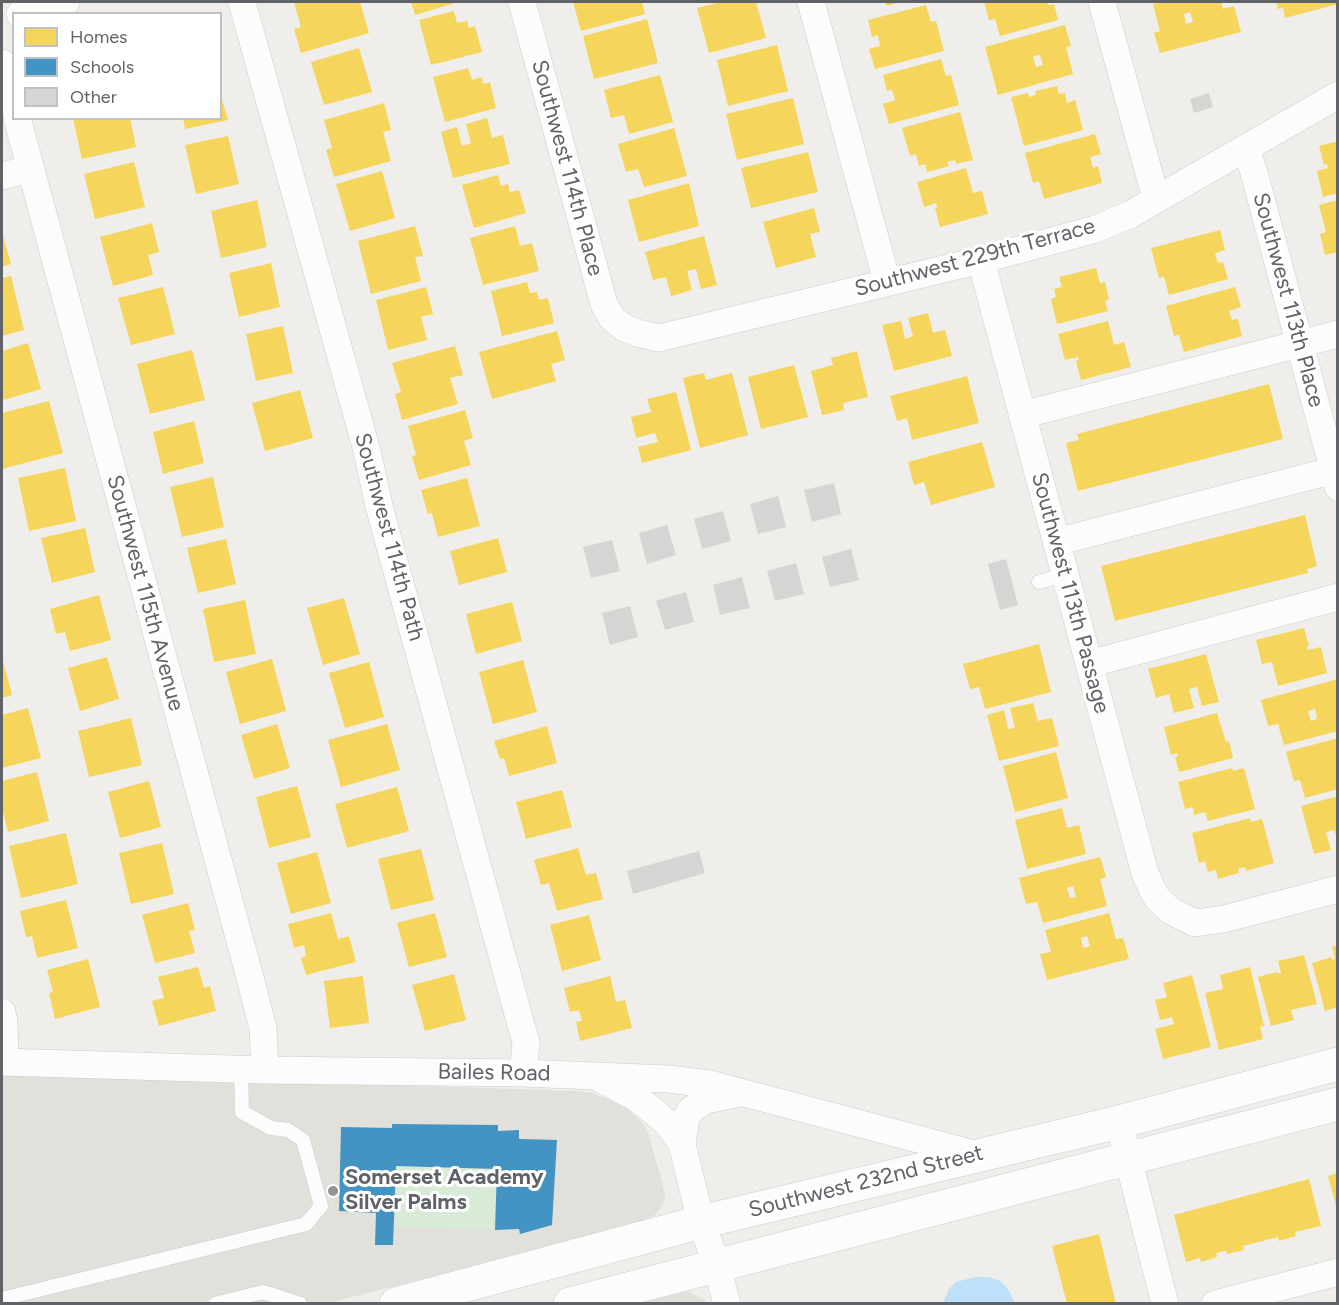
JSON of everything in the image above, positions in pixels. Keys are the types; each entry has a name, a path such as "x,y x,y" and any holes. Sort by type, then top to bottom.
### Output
{"street":[{"path":"28,12 66,2"},
{"name":"Southwest 114th Path","path":"242,2 367,451 379,506 526,1043 523,1073"},
{"name":"Southwest 114th Place","path":"522,2 604,304 612,318 623,327"},
{"path":"812,2 887,282"},
{"path":"1102,2 1156,199"},
{"path":"2,63 12,100"},
{"name":"Southwest 229th Terrace","path":"623,327 648,336 669,336 981,260 1096,228 1131,214 1338,95"},
{"name":"Southwest 115th Avenue","path":"18,120 262,1024 253,1069"},
{"name":"Southwest 113th Place","path":"1245,148 1253,169 1336,475"},
{"path":"2,176 31,169"},
{"name":"Southwest 113th Passage","path":"981,260 1145,873 1158,898 1178,916 1195,923 1208,922 1338,889"},
{"path":"1022,415 1338,334"},
{"path":"1056,542 1336,475"},
{"path":"1089,664 1338,597"},
{"path":"2,1012 3,1062"},
{"name":"Bailes Road","path":"3,1062 523,1073 668,1079 710,1084 978,1155"},
{"name":"Southwest 232nd Street","path":"396,1304 702,1222 1119,1122 1338,1064"},
{"path":"598,1077 635,1097 652,1110 668,1124 682,1144 702,1222 717,1265 727,1304"},
{"path":"682,1144 686,1118 697,1104 743,1093"},
{"name":"Southwest 232nd Street","path":"570,1304 1127,1157 1338,1104"},
{"path":"1119,1122 1165,1304"},
{"path":"1215,1304 1338,1272"}],"lane":[{"path":"1039,582 1065,575"},
{"path":"2,1299 306,1224 321,1206 303,1140 288,1130 271,1128 242,1112 253,1069"},
{"path":"216,1304 263,1292 300,1304"}],"shaded area":[{"name":"Somerset Academy Silver Palms","path":"2,1074 593,1093 624,1106 643,1123 662,1182 664,1203 654,1216 634,1224 329,1303 2,1304"},
{"path":"671,1292 689,1292 707,1303 628,1304"}],"green space":[{"path":"396,1166 497,1169 495,1230 395,1227"}],"water":[{"path":"975,1277 989,1277 1000,1281 1008,1289 1015,1303 943,1303 949,1289 956,1282"}],"building: Homes":[{"path":"294,2 360,2 369,33 301,53 294,29 301,27"},
{"path":"411,2 458,2 415,15"},
{"path":"573,2 642,2 645,14 581,31"},
{"path":"722,2 756,2 766,38 709,53 697,8"},
{"path":"885,2 900,2 887,6"},
{"path":"984,2 1047,2 1048,5 1054,4 1058,20 1000,36 995,19 989,20"},
{"path":"1221,2 1223,9 1234,6 1241,32 1160,53 1154,33 1160,31 1153,4","holes":["1190,12 1193,22 1186,24 1184,14"]},
{"path":"1276,2 1337,2 1338,4 1285,18 1283,8 1278,9"},
{"path":"926,5 931,22 936,21 944,51 875,69 869,49 880,46 878,35 872,37 868,20"},
{"path":"454,11 457,23 467,21 469,28 475,26 482,52 431,65 419,20"},
{"path":"647,19 658,63 594,79 583,36"},
{"path":"1065,25 1071,46 1066,47 1073,74 998,95 985,47","holes":["1040,55 1043,65 1036,67 1033,56"]},
{"path":"777,45 788,91 728,106 717,60"},
{"path":"359,48 372,92 324,105 311,62"},
{"path":"941,59 946,76 951,75 959,105 889,124 883,104 895,100 892,90 887,91 883,75"},
{"path":"468,68 472,80 482,77 483,84 490,82 496,108 445,122 433,77"},
{"path":"660,75 673,122 629,134 624,115 611,118 604,90"},
{"path":"1057,86 1059,94 1065,93 1067,103 1075,100 1083,130 1024,146 1011,97 1028,93 1029,97 1036,95 1035,91"},
{"path":"793,98 804,144 737,160 726,114"},
{"path":"222,100 228,120 185,129 183,120 222,120"},
{"path":"384,103 391,130 383,132 391,161 334,177 326,150 332,148 324,120"},
{"path":"960,112 973,160 956,164 955,160 947,162 949,166 927,172 925,164 919,166 916,154 910,156 902,128"},
{"path":"487,118 492,138 503,135 510,164 453,178 441,132 457,127 462,146 471,143 466,124"},
{"path":"73,120 130,120 136,147 82,159"},
{"path":"674,128 687,176 644,187 638,169 626,172 618,144"},
{"path":"1095,134 1101,154 1090,157 1093,168 1098,166 1102,183 1044,199 1039,181 1033,183 1025,153"},
{"path":"228,136 239,184 196,194 185,145"},
{"path":"1338,141 1338,193 1323,197 1317,171 1328,168 1327,164 1324,165 1319,146"},
{"path":"808,152 818,192 751,208 741,168"},
{"path":"134,162 145,207 95,219 84,174"},
{"path":"966,168 973,193 982,191 988,214 940,227 935,208 936,203 924,207 917,182"},
{"path":"382,171 395,218 350,231 336,184"},
{"path":"498,175 501,186 508,184 510,192 519,190 526,213 474,228 462,185"},
{"path":"689,183 699,226 639,242 628,200"},
{"path":"257,200 267,247 221,258 211,211"},
{"path":"1338,200 1338,252 1325,255 1320,234 1326,232 1319,205"},
{"path":"814,208 820,232 810,234 816,257 776,268 763,222"},
{"path":"152,223 159,252 148,255 153,275 113,286 100,237"},
{"path":"415,226 423,256 415,257 421,281 371,294 358,241"},
{"path":"515,226 520,246 532,243 539,271 483,285 470,238"},
{"path":"1220,230 1225,250 1215,253 1218,263 1223,262 1228,279 1169,295 1164,277 1159,278 1151,248"},
{"path":"2,232 11,264 2,267"},
{"path":"704,236 717,285 701,289 696,269 687,271 692,290 671,296 666,277 653,280 645,252"},
{"path":"271,263 280,307 239,317 229,273"},
{"path":"1096,268 1100,283 1105,282 1109,299 1105,301 1108,311 1057,324 1051,299 1056,297 1054,289 1062,287 1059,277"},
{"path":"11,276 24,330 2,336 2,278"},
{"path":"527,282 530,293 537,292 539,300 548,298 554,323 502,336 491,291"},
{"path":"163,287 175,334 131,345 118,298"},
{"path":"426,287 433,314 421,317 427,340 388,350 376,300"},
{"path":"1235,287 1241,307 1229,311 1232,320 1238,319 1242,336 1184,352 1179,335 1174,336 1166,306"},
{"path":"928,313 933,333 945,330 952,356 894,371 882,325 901,321 905,339 913,336 908,318"},
{"path":"1108,321 1114,345 1124,342 1131,367 1081,380 1076,361 1079,360 1078,357 1065,360 1058,334"},
{"path":"283,326 293,373 256,381 246,334"},
{"path":"557,331 565,360 551,364 556,381 492,399 479,352"},
{"path":"28,343 41,389 4,400 2,351"},
{"path":"455,346 463,375 450,378 458,404 402,420 395,394 401,392 392,363"},
{"path":"192,350 205,400 150,414 137,364"},
{"path":"857,351 868,397 843,403 844,410 822,415 811,371 833,365 831,358"},
{"path":"794,365 808,417 761,429 748,377"},
{"path":"704,373 706,380 732,373 748,435 700,448 683,378"},
{"path":"967,376 979,423 912,440 907,418 897,421 890,396"},
{"path":"1269,384 1283,439 1078,491 1066,443 1079,440 1077,434"},
{"path":"300,390 313,438 265,451 252,403"},
{"path":"676,392 691,450 642,463 638,447 658,442 655,433 636,438 631,417 651,412 647,399"},
{"path":"49,401 63,453 2,469 2,413"},
{"path":"465,410 473,438 464,441 471,465 419,480 412,456 416,455 408,426"},
{"path":"194,421 204,463 163,474 153,432"},
{"path":"982,442 995,487 931,505 924,482 914,485 908,462"},
{"path":"65,468 76,521 29,531 18,478"},
{"path":"213,477 224,527 182,537 170,487"},
{"path":"467,478 480,526 438,537 432,513 428,514 421,490"},
{"path":"1305,515 1317,566 1307,569 1308,573 1115,621 1101,566"},
{"path":"85,528 95,572 52,583 41,538"},
{"path":"498,538 507,572 459,585 450,551"},
{"path":"226,539 236,584 198,593 187,548"},
{"path":"99,595 111,640 70,651 65,632 56,634 50,609"},
{"path":"344,598 360,654 323,665 307,608"},
{"path":"245,600 256,654 214,662 203,609"},
{"path":"512,602 522,641 476,654 466,614"},
{"path":"1304,628 1308,650 1321,647 1327,673 1278,686 1272,662 1262,664 1256,640"},
{"path":"1039,644 1051,692 985,709 979,687 970,689 963,664"},
{"path":"1206,654 1219,702 1202,706 1197,687 1189,689 1194,708 1174,713 1169,694 1156,698 1148,669"},
{"path":"2,657 12,695 2,698"},
{"path":"107,657 119,699 80,711 68,668"},
{"path":"272,659 286,711 240,724 226,672"},
{"path":"523,660 537,712 493,724 479,672"},
{"path":"369,662 384,717 345,728 329,673"},
{"path":"1338,679 1338,731 1284,745 1278,724 1268,726 1261,700","holes":["1315,709 1317,719 1311,721 1308,711"]},
{"path":"1033,703 1038,721 1052,718 1059,746 999,761 987,715 1004,710 1008,729 1015,728 1010,708"},
{"path":"28,708 41,758 2,768 2,715"},
{"path":"1217,713 1226,742 1229,741 1233,758 1179,772 1175,757 1178,756 1177,753 1171,755 1164,727"},
{"path":"131,718 142,765 89,777 78,731"},
{"path":"277,724 290,768 254,779 241,735"},
{"path":"387,724 400,770 341,787 328,740"},
{"path":"547,726 557,763 509,776 504,758 500,759 494,741"},
{"path":"1338,738 1338,789 1305,798 1300,780 1294,781 1286,752"},
{"path":"1056,752 1068,798 1015,812 1003,766"},
{"path":"1232,768 1233,771 1244,768 1255,809 1208,821 1205,812 1194,815 1193,807 1185,809 1178,782"},
{"path":"37,772 49,821 8,832 2,807 2,781"},
{"path":"149,781 161,827 120,838 108,792"},
{"path":"297,786 311,837 269,848 256,797"},
{"path":"397,787 409,831 347,848 335,804"},
{"path":"562,790 572,827 526,839 516,802"},
{"path":"1338,796 1338,840 1334,830 1326,832 1331,850 1314,854 1301,806"},
{"path":"1062,808 1067,828 1079,825 1086,854 1027,869 1015,820"},
{"path":"1250,818 1251,822 1262,819 1274,863 1246,871 1245,867 1238,869 1239,873 1218,879 1216,870 1208,872 1205,861 1199,863 1192,833"},
{"path":"66,833 78,884 21,898 9,846"},
{"path":"162,843 174,894 131,904 119,853"},
{"path":"578,848 586,875 596,873 603,899 557,911 549,883 541,885 534,860"},
{"path":"421,849 434,900 391,910 378,859"},
{"path":"317,852 331,903 291,914 277,863"},
{"path":"1100,857 1106,877 1100,879 1107,906 1043,923 1037,902 1026,904 1019,878","holes":["1073,886 1076,897 1070,898 1067,888"]},
{"path":"66,900 78,948 37,958 32,936 26,937 20,911"},
{"path":"188,903 195,930 189,931 195,953 155,963 142,915"},
{"path":"331,913 338,939 349,936 356,962 306,975 301,958 306,956 304,945 294,948 288,924"},
{"path":"435,913 447,957 409,967 397,923"},
{"path":"1109,913 1116,939 1123,938 1129,959 1047,980 1040,954 1051,952 1045,930","holes":["1087,936 1090,946 1083,948 1081,938"]},
{"path":"589,915 601,960 562,971 550,925"},
{"path":"1338,945 1338,1007 1325,1011 1312,963 1332,957 1332,960 1335,959 1332,947"},
{"path":"1304,955 1317,1004 1291,1010 1294,1020 1271,1026 1258,977 1281,973 1278,961"},
{"path":"88,959 100,1007 55,1019 49,993 53,992 47,970"},
{"path":"198,967 204,988 210,986 216,1011 159,1026 152,1001 164,998 158,977"},
{"path":"1250,967 1264,1026 1260,1027 1263,1039 1219,1050 1205,993 1223,989 1220,975"},
{"path":"454,974 466,1020 425,1031 412,985"},
{"path":"1192,975 1211,1047 1163,1059 1155,1029 1174,1024 1172,1017 1160,1020 1155,1000 1167,997 1163,983"},
{"path":"363,976 369,1023 330,1028 324,981"},
{"path":"610,976 616,1002 625,1000 632,1028 580,1041 576,1022 582,1021 579,1010 570,1012 564,988"},
{"path":"1338,1173 1338,1209 1337,1209 1328,1176"},
{"path":"1309,1179 1321,1226 1295,1232 1296,1236 1279,1241 1278,1237 1243,1246 1244,1250 1227,1254 1226,1251 1216,1253 1217,1257 1201,1262 1200,1258 1186,1262 1174,1215"},
{"path":"1099,1234 1116,1304 1067,1304 1052,1246"}],"building: Schools":[{"path":"392,1124 498,1125 498,1131 519,1130 519,1139 557,1140 552,1225 520,1234 519,1229 495,1230 497,1169 396,1166 393,1245 375,1245 376,1213 339,1211 341,1127 392,1128"}],"building: Other":[{"path":"1209,93 1213,107 1194,113 1190,99"},
{"path":"834,483 841,514 812,522 804,490"},
{"path":"778,496 786,527 758,534 750,504"},
{"path":"723,511 731,541 702,549 694,519"},
{"path":"667,525 676,555 647,564 639,533"},
{"path":"612,540 620,571 591,578 583,547"},
{"path":"851,549 859,580 830,587 822,557"},
{"path":"1006,559 1018,605 1000,610 988,564"},
{"path":"796,563 804,594 775,601 767,571"},
{"path":"742,577 750,608 720,615 713,585"},
{"path":"686,592 694,622 665,630 656,601"},
{"path":"630,606 638,637 610,645 602,613"},
{"path":"699,851 705,873 633,894 627,871"}],"place":[{"name":"Somerset Academy Silver Palms","path":"333,1191"}]}
